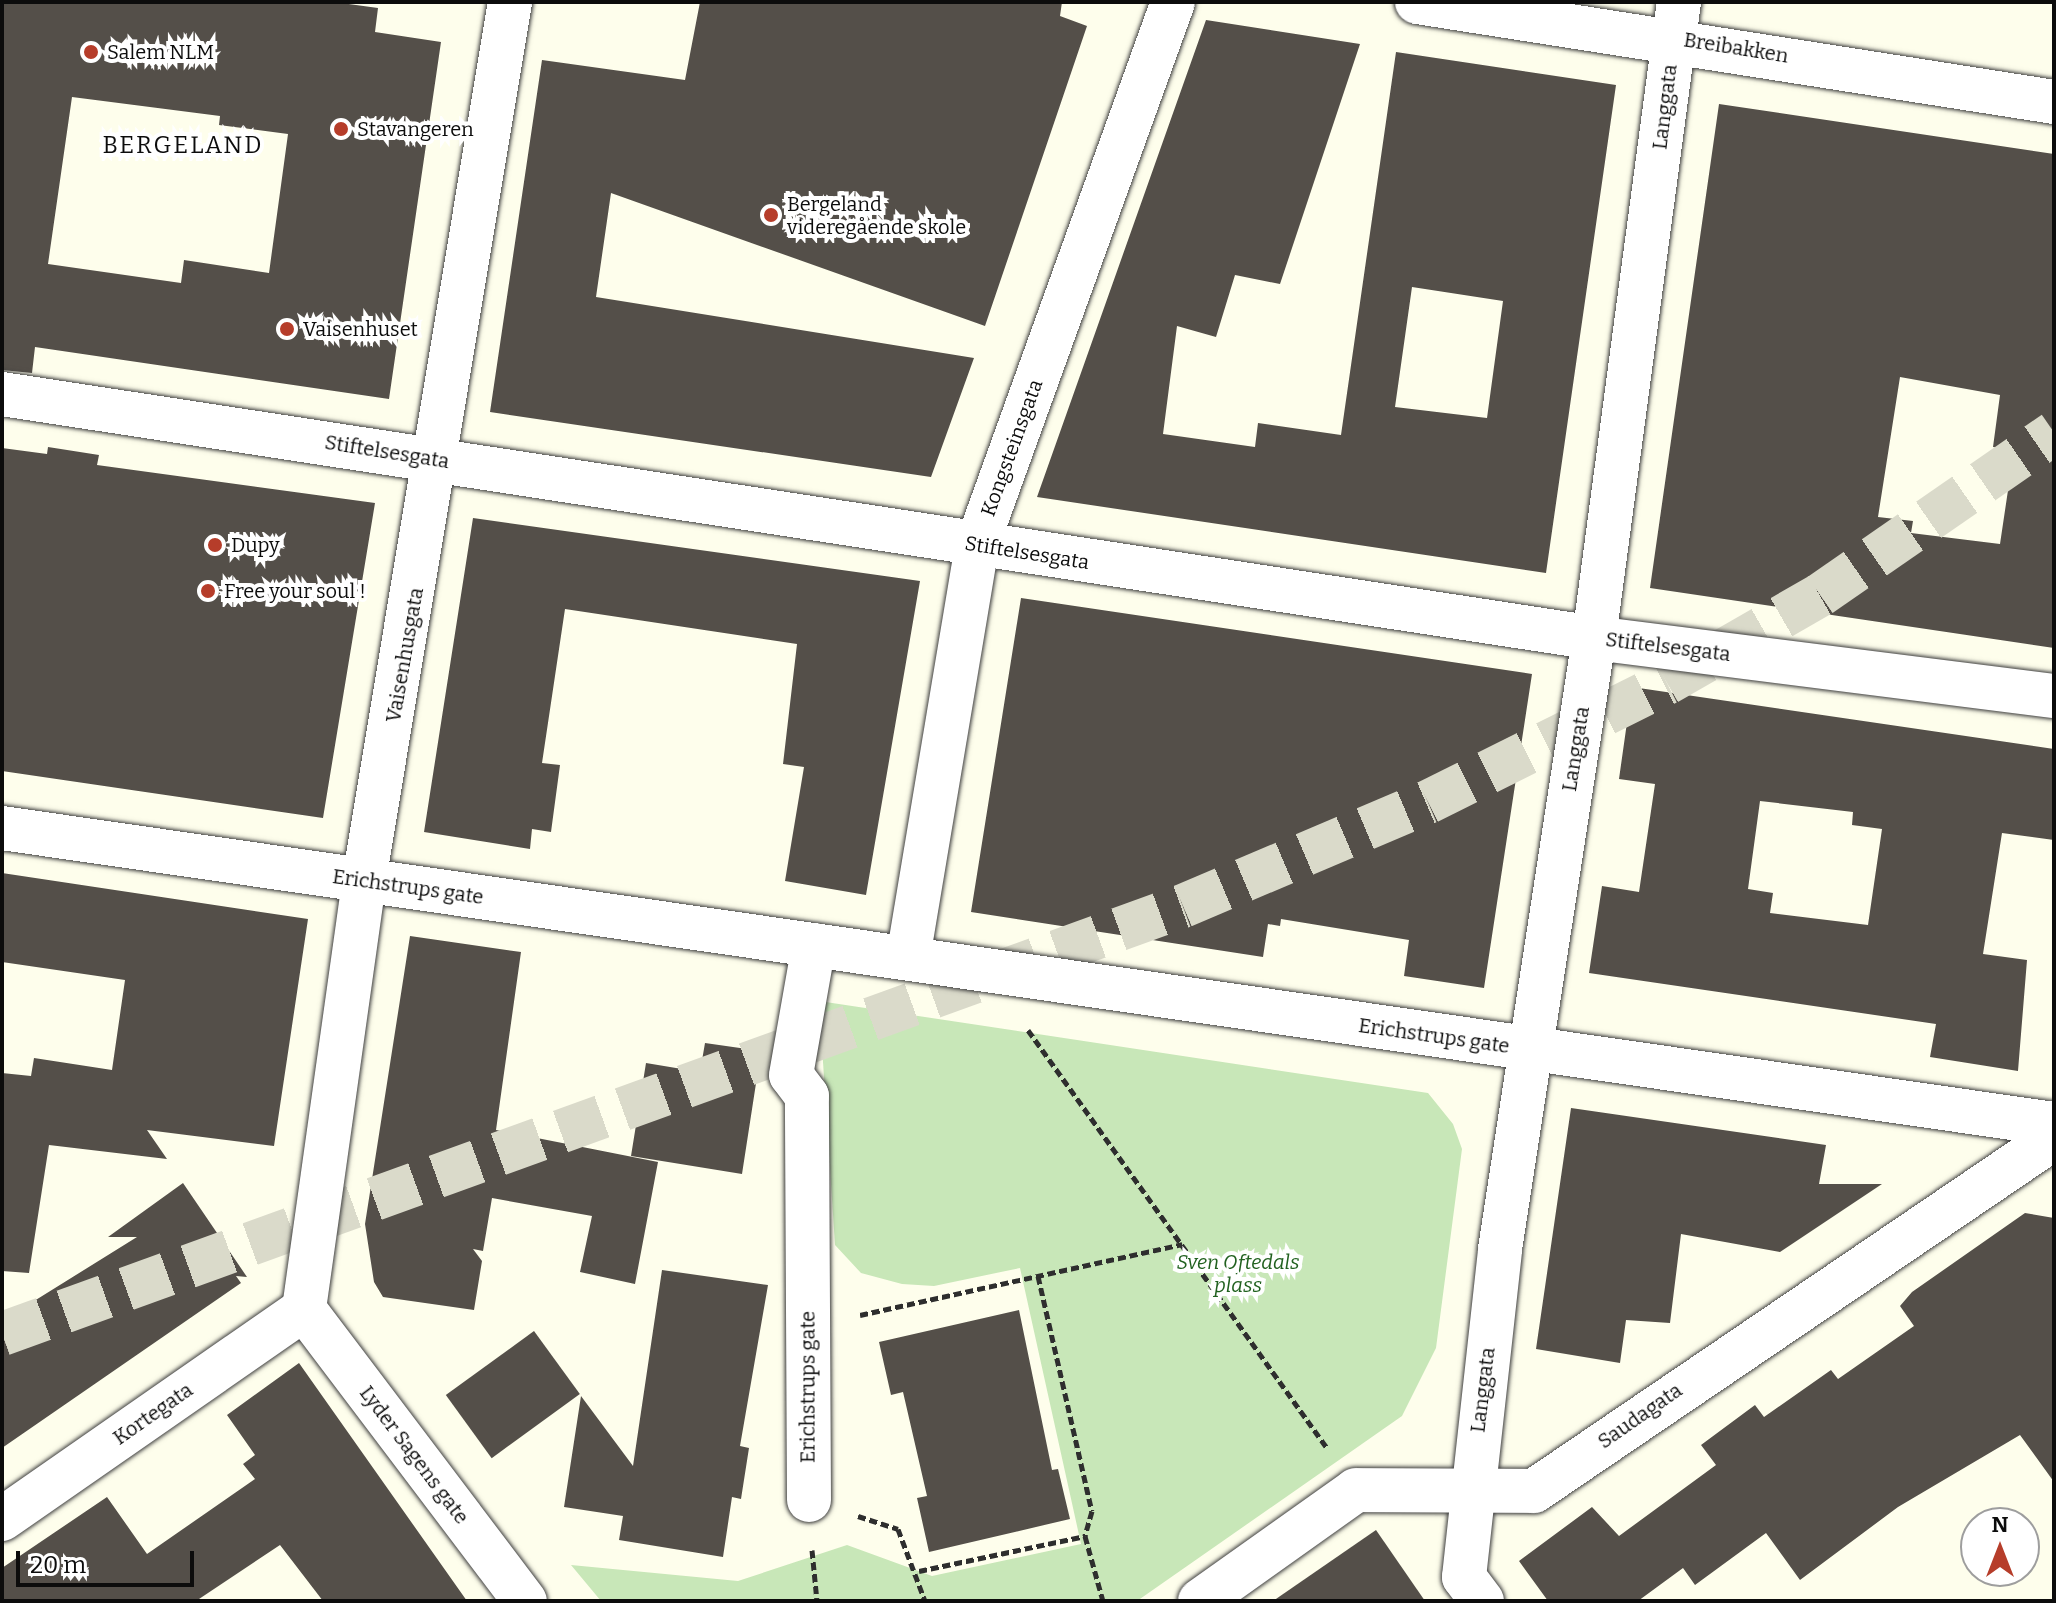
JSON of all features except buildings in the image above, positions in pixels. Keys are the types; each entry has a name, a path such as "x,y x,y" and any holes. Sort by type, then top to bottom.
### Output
{"street":[{"name":"Vaisenhusgata","path":"304,1309 364,880 510,2"},
{"name":"Kongsteinsgata","path":"908,958 977,545 1173,2"},
{"name":"Breibakken","path":"1417,2 1676,20 2054,102"},
{"name":"Langgata","path":"1482,1601 1464,1577 1470,1494 1526,1049 1594,638 1676,20"},
{"name":"Stiftelsesgata","path":"2,394 1594,638 2054,696"},
{"name":"Erichstrups gate","path":"2,828 2054,1124"},
{"name":"Erichstrups gate","path":"809,1500 807,1096 791,1075 814,945"},
{"name":"Saudagata","path":"1356,1490 1470,1494 1534,1491 2054,1138"},
{"name":"Kortegata","path":"2,1519 304,1309"},
{"name":"Lyder Sagens gate","path":"304,1309 525,1601"},
{"path":"1200,1601 1356,1490"}],"path":[{"path":"982,968 1356,1490"},
{"path":"808,1327 1182,1244"},
{"path":"1038,1276 1092,1511 1085,1536 1103,1601"},
{"path":"809,1500 898,1529 919,1571 925,1601"},
{"path":"919,1571 1085,1536"}],"green space":[{"name":"Sven Oftedals plass","path":"819,1001 1428,1093 1453,1124 1462,1149 1436,1348 1402,1416 1137,1601 601,1601 571,1565 738,1581 847,1545 932,1576 1081,1544 1020,1268 934,1286 902,1284 861,1273 835,1245"}],"tunnel":[{"path":"2,1334 1183,906 1428,802 1667,683 1820,595 2054,433"}],"place":[{"name":"Salem NLM","path":"91,52"},
{"name":"Stavangeren","path":"341,129"},
{"name":"Bergeland videregående skole","path":"771,215"},
{"name":"Vaisenhuset","path":"287,329"},
{"name":"Dupy","path":"215,545"},
{"name":"Free your soul !","path":"208,591"}],"district":[{"name":"BERGELAND","path":"183,146"}]}
